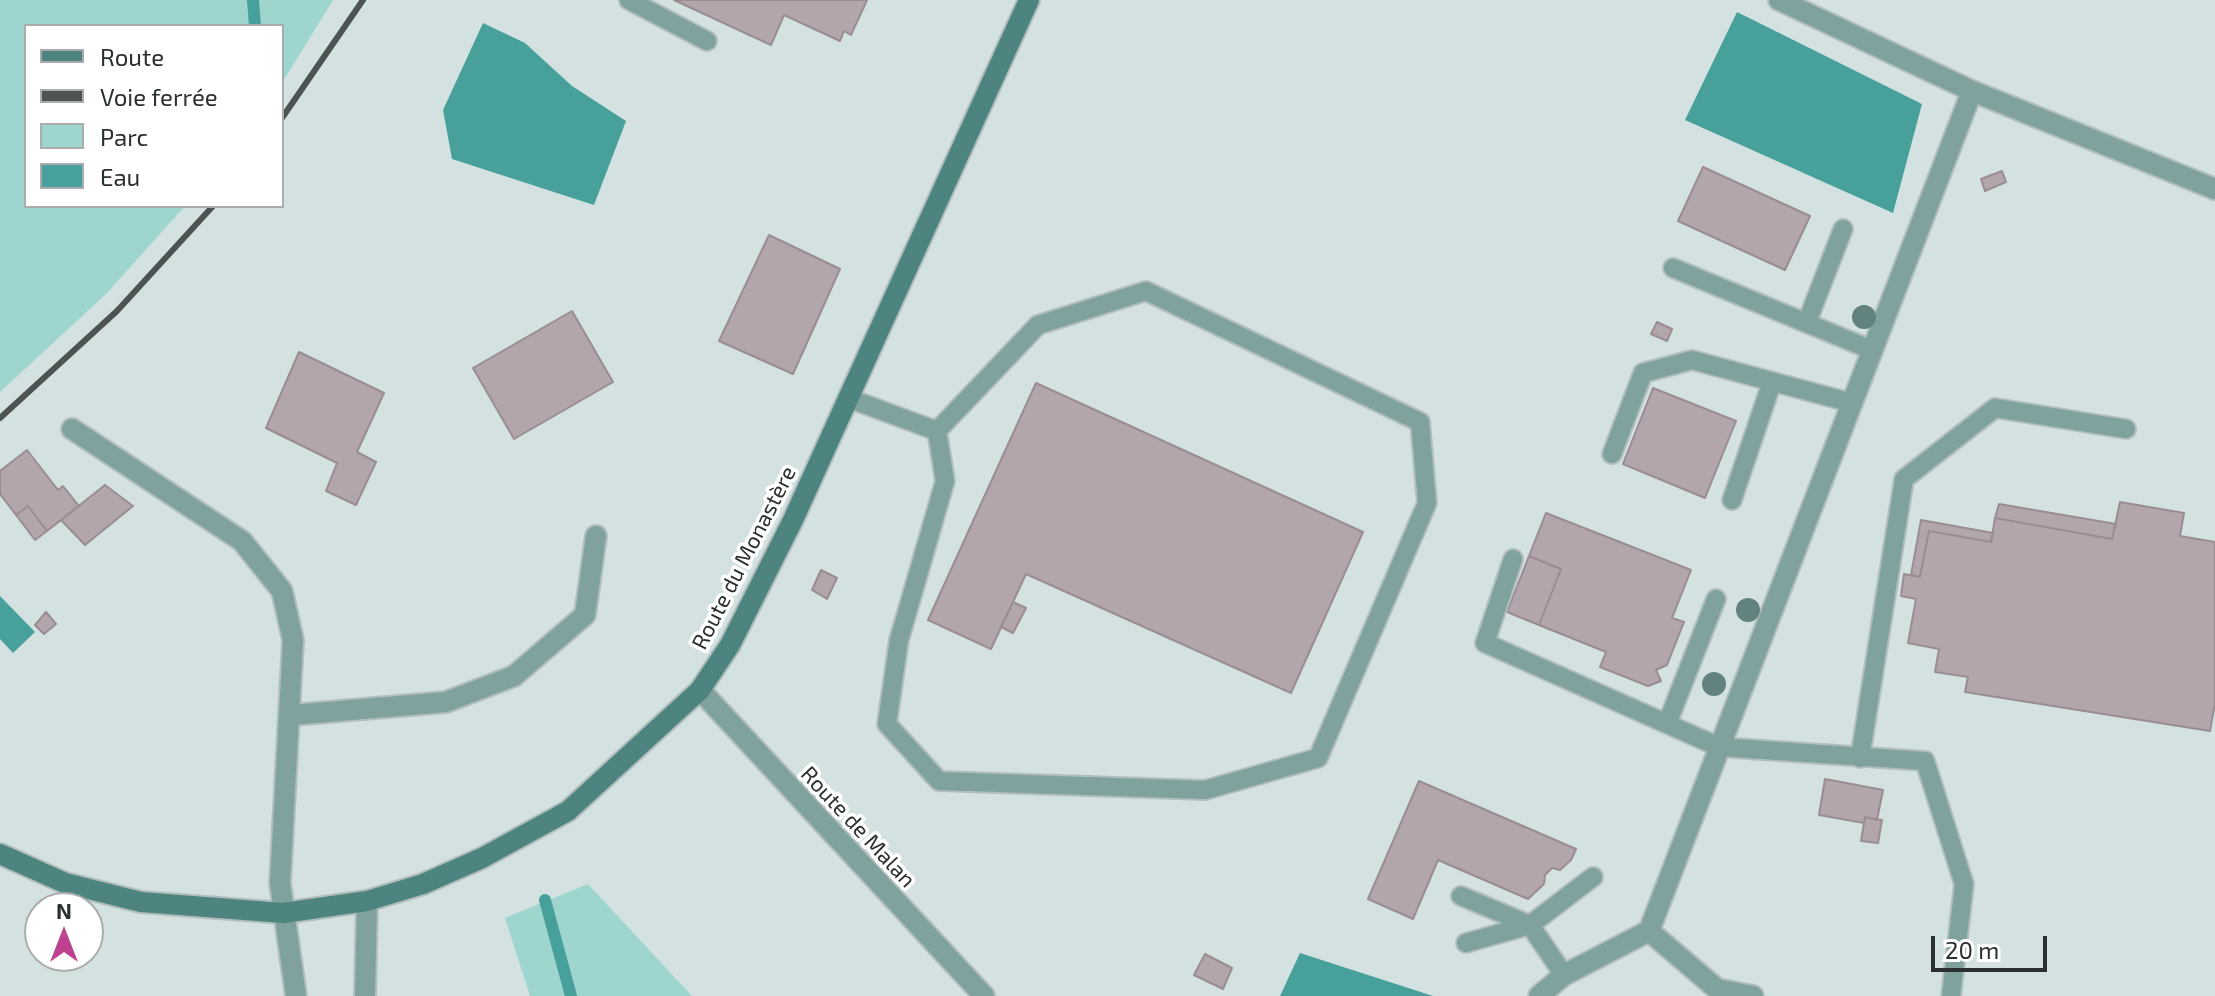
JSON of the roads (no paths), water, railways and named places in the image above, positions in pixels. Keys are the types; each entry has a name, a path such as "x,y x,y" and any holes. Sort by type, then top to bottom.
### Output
{"street":[{"name":"Route du Monastère","path":"0,854 65,883 141,902 283,913 367,901 423,884 459,869 568,811 700,690 730,645 772,562 1029,0"},
{"path":"1779,0 1972,91 2215,189"},
{"path":"1539,996 1564,975 1649,931 1972,91"},
{"path":"72,429 242,541 282,591 293,640 292,715 280,883 296,996"},
{"path":"292,715 446,702 514,676 585,615 596,536"},
{"name":"Route de Malan","path":"700,690 984,996"},
{"path":"365,996 367,901"},
{"path":"1649,931 1714,992 1753,996"}],"lane":[{"path":"629,0 707,41"},
{"path":"1807,322 1843,229"},
{"path":"1673,268 1872,350"},
{"path":"1146,291 1420,422 1427,503 1318,758 1205,790 939,781 887,724 899,640 945,481 937,431 1038,325 1146,291"},
{"path":"1612,454 1643,373 1692,360 1852,403"},
{"path":"1732,500 1772,382"},
{"path":"848,398 937,431"},
{"path":"1860,758 1904,479 1995,408 2126,429"},
{"path":"1513,559 1485,643 1719,747 1925,761 1964,884 1951,996"},
{"path":"1667,724 1716,599"},
{"path":"1466,943 1530,925 1593,877"},
{"path":"1461,896 1530,925 1564,975"}],"water":[{"path":"1737,12 1922,104 1893,213 1685,120"},
{"path":"483,23 525,43 572,86 626,121 594,205 452,159 443,110"},
{"path":"0,596 35,632 13,653 0,639"},
{"path":"1300,953 1433,996 1280,996"}],"waterway":[{"path":"253,0 255,24"},
{"path":"545,900 571,996"}],"railway":[{"path":"284,115 363,0"},
{"path":"0,418 117,311 211,208"}]}
